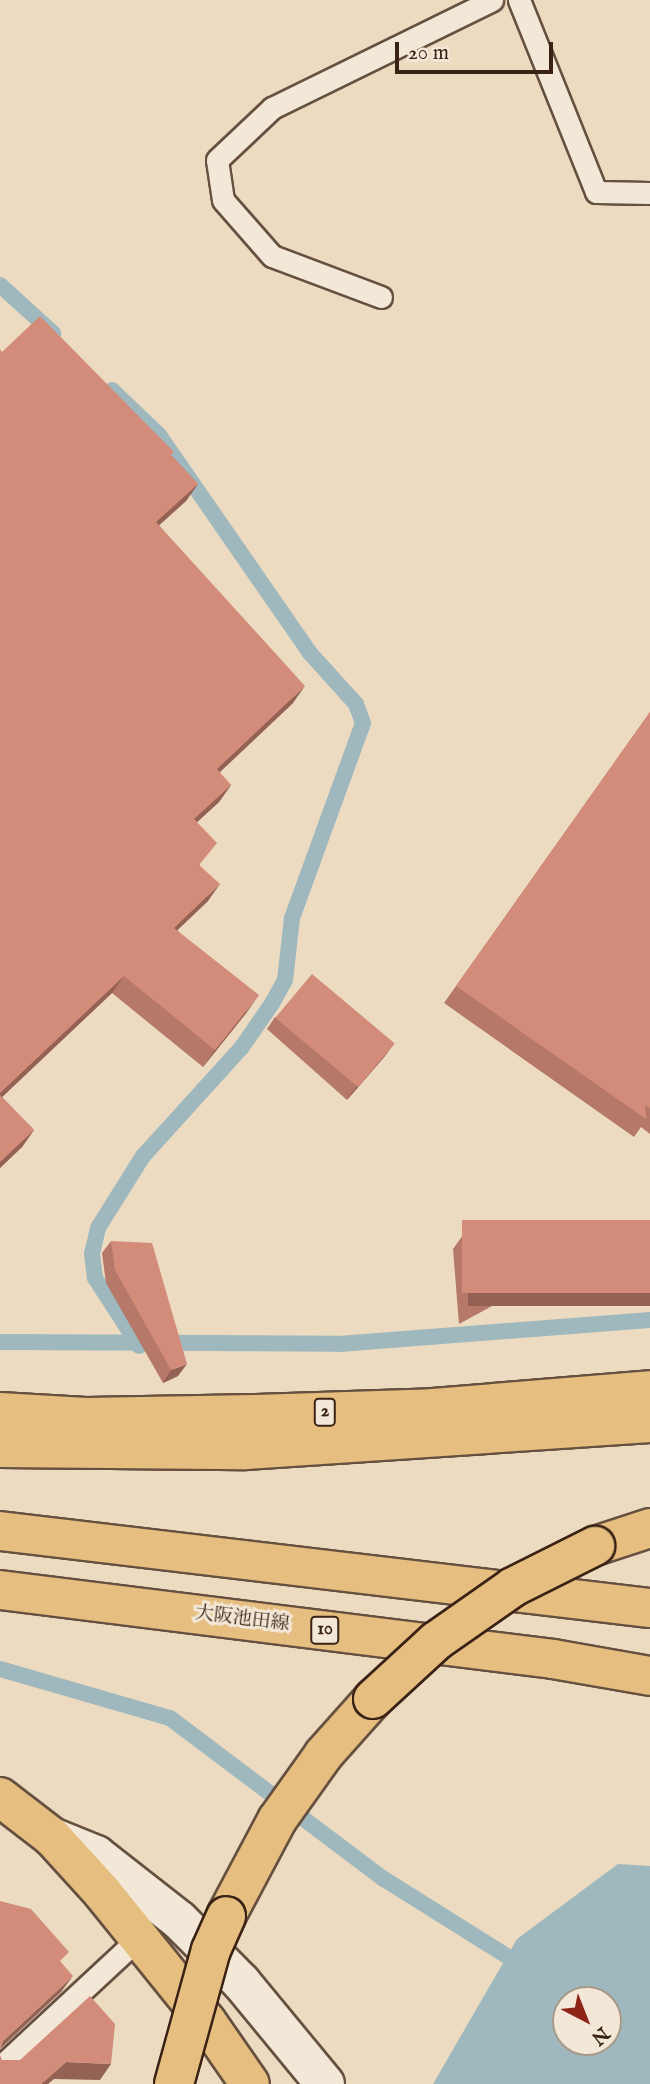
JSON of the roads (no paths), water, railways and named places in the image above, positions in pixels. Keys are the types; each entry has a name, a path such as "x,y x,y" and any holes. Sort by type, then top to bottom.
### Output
{"main road":[{"name":"2","path":"0,1412 86,1417 256,1415 459,1407 650,1390"},
{"name":"2","path":"0,1448 246,1450 650,1423"},
{"path":"174,2084 211,1950 226,1916 277,1820 324,1754 373,1699 436,1641 504,1593 595,1546 650,1528"},
{"path":"0,1531 650,1608"},
{"name":"大阪池田線","path":"0,1590 553,1659 646,1676"},
{"path":"0,1797 52,1837 139,1938 250,2084"}],"street":[{"path":"52,1837 96,1855 179,1920 250,1992 325,2084"}],"lane":[{"path":"381,297 272,256 223,200 217,160 272,108 492,0"},
{"path":"519,0 596,192 650,193"},
{"path":"0,2067 139,1938"}],"water":[{"path":"618,1864 650,1866 650,2084 433,2084 517,1939"}],"waterway":[{"path":"0,285 53,333"},
{"path":"112,390 159,435 309,652 356,704 363,723 292,918 285,980 242,1047 143,1156 98,1228 92,1254 95,1278 139,1346"},
{"path":"0,1342 339,1344 650,1320"},
{"path":"0,1669 170,1718 384,1879 505,1955"}]}
